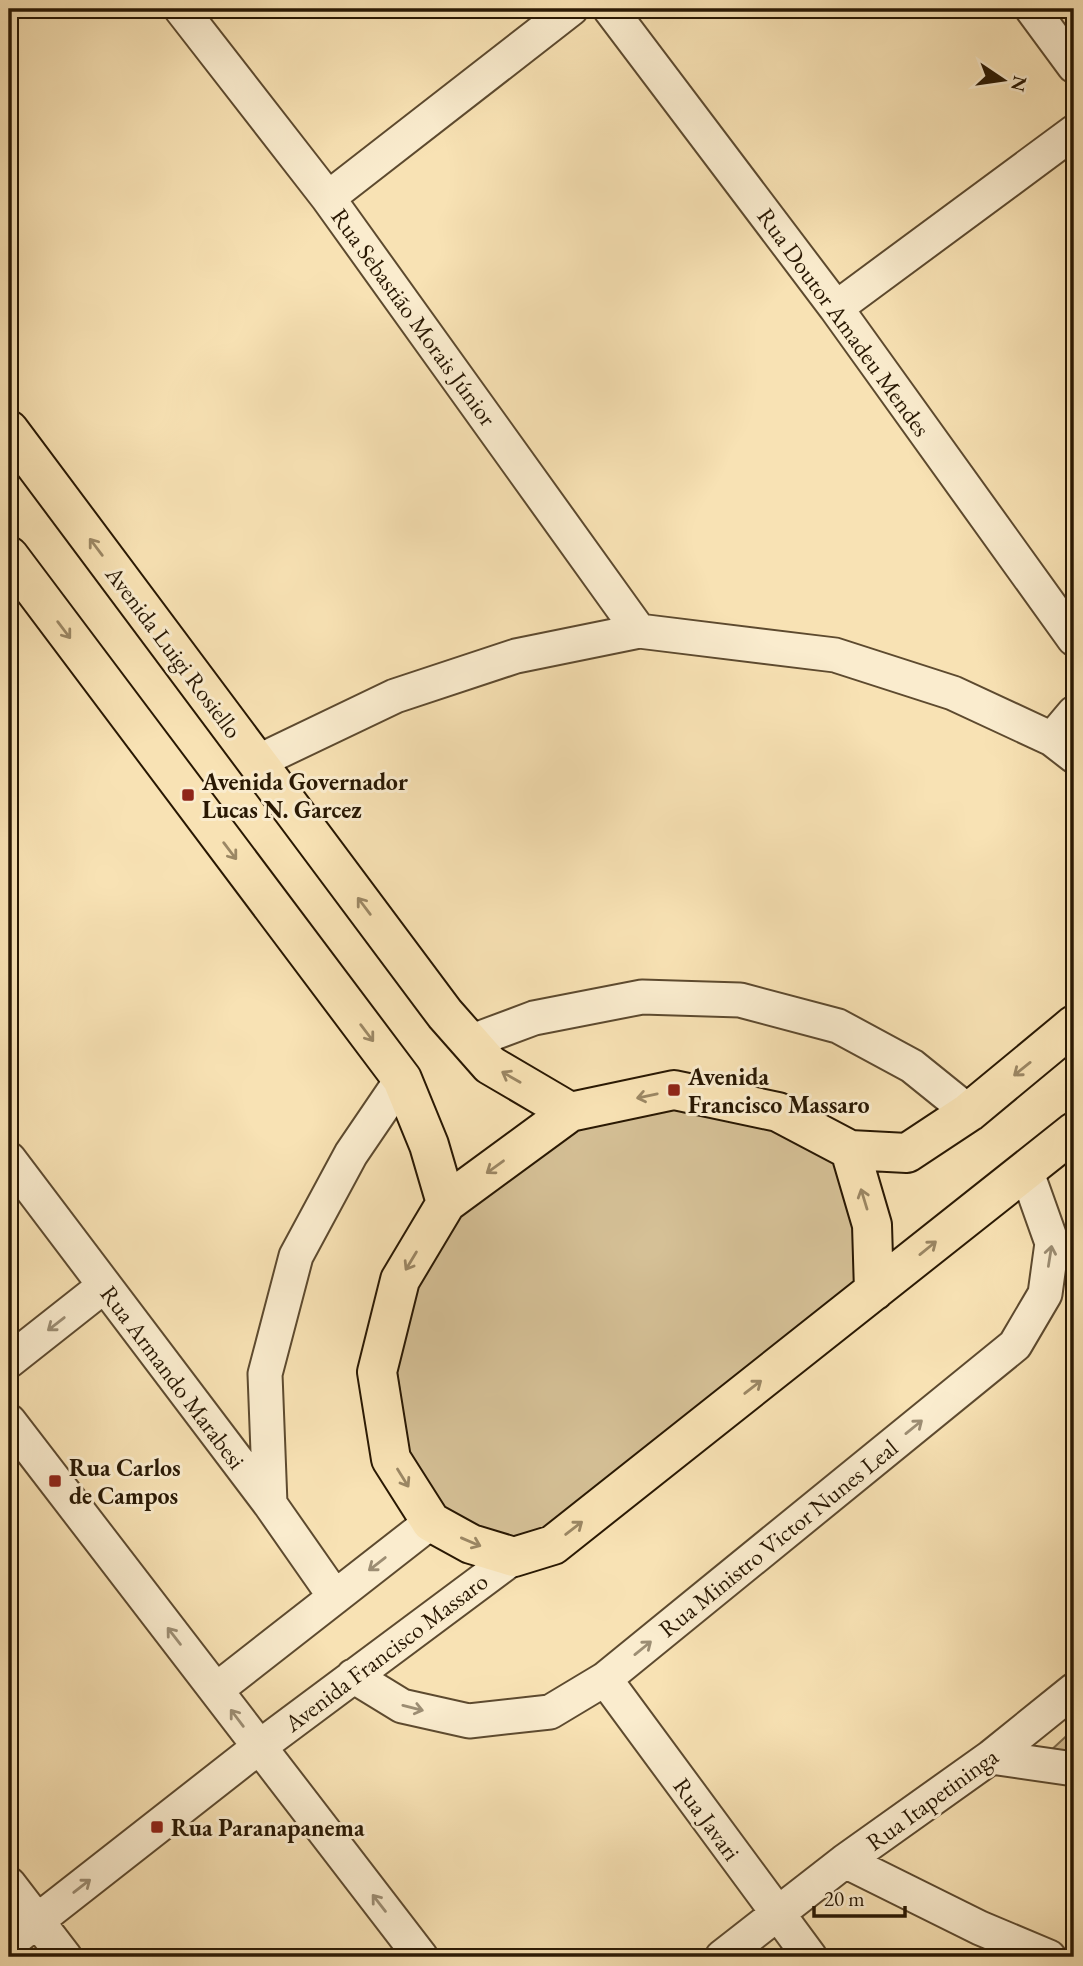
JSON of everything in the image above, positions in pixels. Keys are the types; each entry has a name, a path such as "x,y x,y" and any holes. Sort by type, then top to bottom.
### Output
{"main road":[{"name":"Avenida Luigi Rosiello","path":"9,430 445,1014 490,1065 570,1112"},
{"path":"9,555 402,1079 429,1145 446,1203"},
{"name":"Avenida Francisco Massaro","path":"1074,1025 969,1112 907,1153 850,1150 778,1112 674,1090 570,1112 446,1203 400,1280 377,1372 391,1459 431,1522 471,1544 514,1558 553,1545 1074,1132"},
{"path":"850,1150 872,1225 874,1291"}],"street":[{"name":"Rua Sebastião Morais Júnior","path":"181,9 328,198 639,631"},
{"path":"328,198 571,9"},
{"name":"Rua Doutor Amadeu Mendes","path":"610,9 836,308 1074,639"},
{"path":"1032,9 1074,66"},
{"path":"836,308 1074,132"},
{"path":"257,762 395,696 516,656 639,631 835,655 953,692 1063,747 1074,713"},
{"path":"470,1042 534,1017 642,997 740,1000 838,1026 912,1066 969,1112"},
{"path":"270,1504 265,1374 296,1256 351,1154 402,1079"},
{"name":"Rua Armando Marabesi","path":"9,1159 270,1504 335,1597"},
{"name":"Rua Ministro Victor Nunes Leal","path":"354,1676 402,1706 470,1721 550,1712 605,1679 1015,1345 1045,1294 1052,1243 1026,1170"},
{"path":"9,1361 104,1286"},
{"path":"9,1421 421,1957"},
{"path":"216,1690 431,1522"},
{"name":"Avenida Francisco Massaro","path":"259,1747 514,1558"},
{"name":"Rua Javari","path":"605,1679 810,1957"},
{"name":"Rua Itapetininga","path":"722,1957 845,1861 991,1757 1074,1690"},
{"path":"9,1943 259,1747"},
{"path":"991,1757 1074,1769"},
{"path":"845,1861 980,1928 1049,1957"},
{"path":"9,1884 65,1957"}],"shaded area":[{"path":"674,1106 775,1125 840,1157 861,1226 861,1287 551,1533 517,1541 476,1530 443,1509 408,1449 397,1372 415,1285 457,1214 578,1125"},
{"path":"1074,1729 1074,1755 1048,1753"}],"place":[{"name":"Avenida Governador Lucas N. Garcez","path":"188,795"},
{"name":"Avenida Francisco Massaro","path":"674,1090"},
{"name":"Rua Carlos de Campos","path":"55,1481"},
{"name":"Rua Paranapanema","path":"157,1827"}]}
